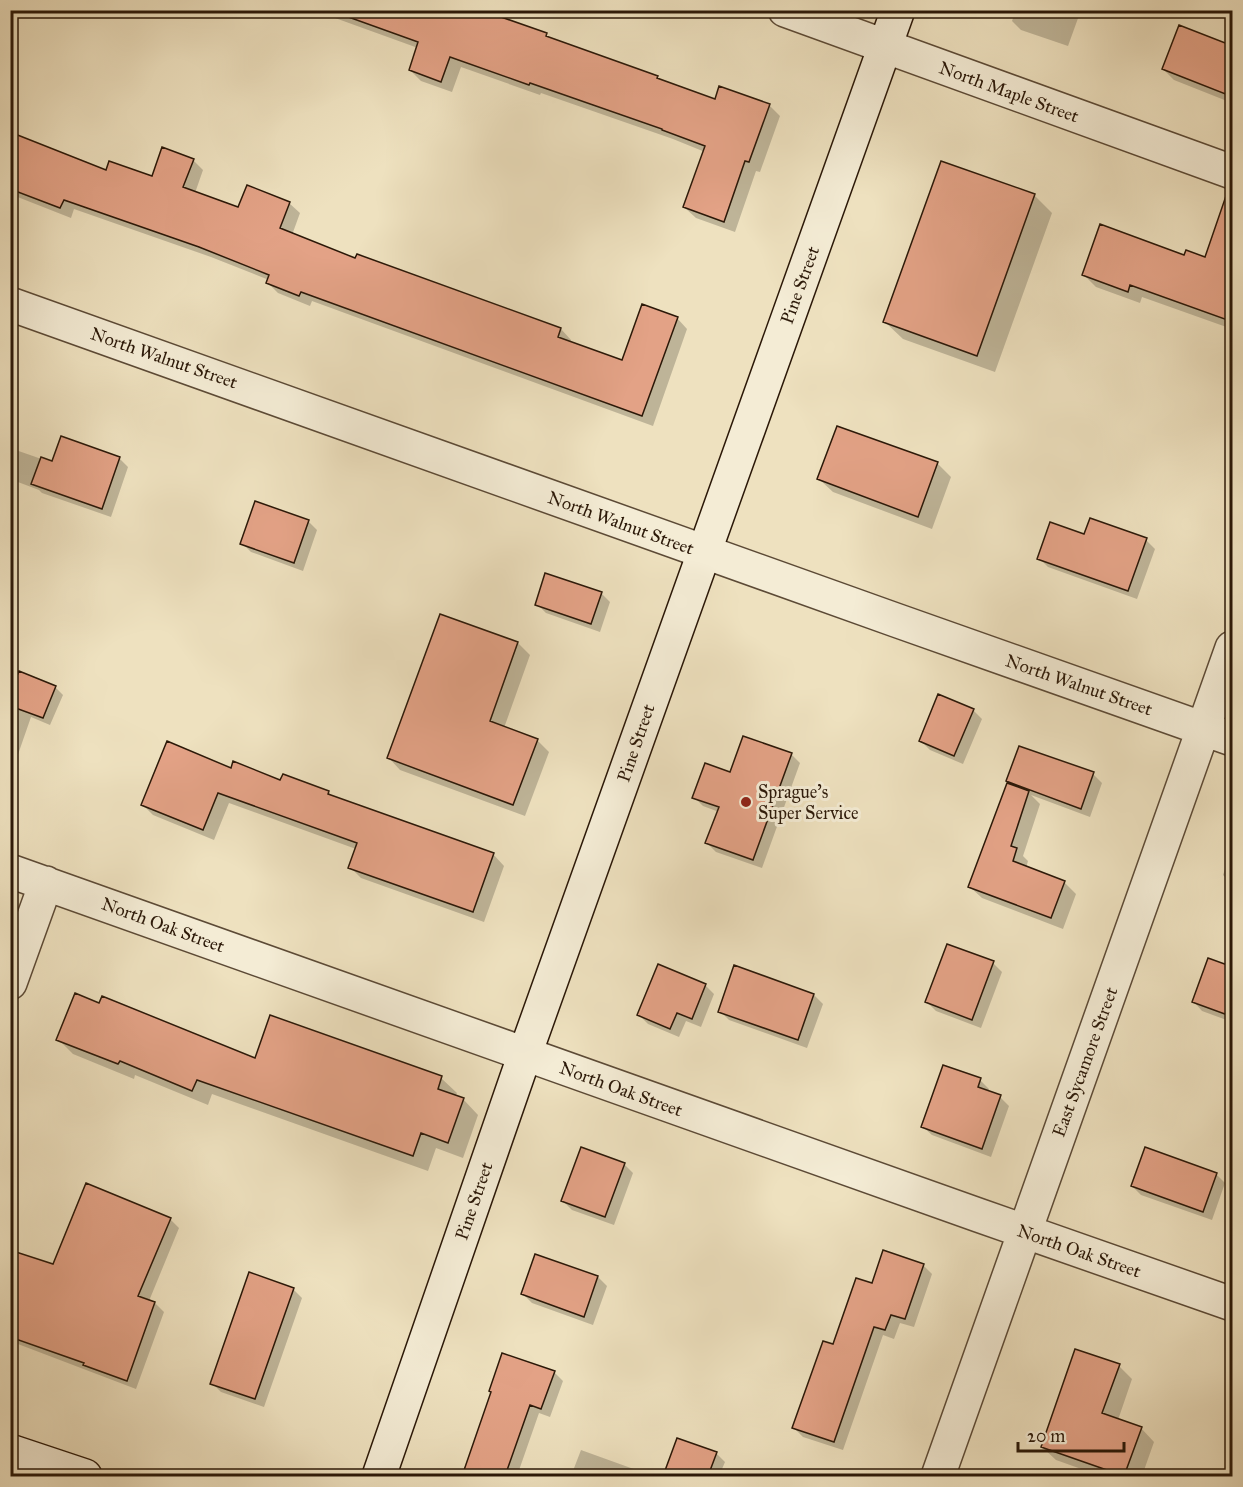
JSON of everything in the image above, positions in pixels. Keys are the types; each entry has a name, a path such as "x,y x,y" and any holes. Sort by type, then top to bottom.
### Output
{"street":[{"name":"North Maple Street","path":"785,10 1233,172"},
{"name":"Pine Street","path":"379,1476 525,1054 898,10"},
{"name":"North Walnut Street","path":"10,304 1218,734"},
{"name":"East Sycamore Street","path":"938,1476 1024,1232 1218,734 1233,648"},
{"name":"North Oak Street","path":"10,871 1024,1232 1233,1304"},
{"path":"10,983 46,884"},
{"path":"10,1451 85,1476"}],"building":[{"path":"341,10 481,10 547,33 546,36 715,99 719,86 770,104 749,162 745,161 724,222 683,207 705,146 662,129 450,57 441,82 409,70 418,42 340,14"},
{"path":"1179,25 1233,46 1233,97 1162,69"},
{"path":"10,132 106,170 109,161 152,176 162,147 194,159 183,187 238,207 247,185 290,202 280,228 355,258 357,254 561,328 558,337 622,360 642,304 678,317 642,416 301,292 299,296 266,283 269,275 199,247 64,200 60,208 10,189"},
{"path":"941,161 1035,194 977,356 883,322"},
{"path":"1228,190 1233,191 1233,322 1130,285 1128,292 1082,275 1100,224 1184,255 1186,250 1205,257"},
{"path":"837,426 938,462 918,517 817,479"},
{"path":"61,436 120,457 102,509 31,484 41,457 52,461"},
{"path":"255,501 309,520 294,563 240,544"},
{"path":"1090,518 1147,538 1128,591 1037,559 1050,522 1084,534"},
{"path":"545,573 602,592 591,624 535,605"},
{"path":"440,614 518,642 490,721 538,739 513,805 387,758"},
{"path":"19,671 56,686 43,718 10,706 10,693"},
{"path":"938,694 974,709 954,756 919,741"},
{"name":"Sprague's Super Service","path":"743,736 792,753 753,860 705,843 719,807 692,798 705,763 730,772"},
{"path":"167,741 231,768 233,761 280,780 283,774 329,791 328,794 494,853 473,912 348,868 357,843 218,793 203,830 141,805"},
{"path":"1019,746 1094,772 1081,809 1006,781"},
{"path":"1007,783 1029,791 1011,846 1017,848 1013,861 1065,881 1051,918 968,887"},
{"path":"947,944 994,961 972,1020 925,1002"},
{"path":"1208,958 1233,967 1233,1017 1192,1002"},
{"path":"658,964 706,984 692,1019 677,1013 670,1029 637,1015"},
{"path":"734,965 814,994 798,1040 718,1012"},
{"path":"75,993 99,1003 102,996 255,1058 270,1015 442,1076 438,1089 464,1098 448,1143 421,1133 413,1156 197,1080 192,1091 120,1061 118,1064 56,1040"},
{"path":"943,1065 981,1078 978,1087 1001,1095 982,1149 921,1127"},
{"path":"581,1147 625,1163 605,1217 561,1201"},
{"path":"1145,1147 1217,1173 1203,1212 1131,1186"},
{"path":"86,1183 171,1218 138,1296 155,1302 127,1381 10,1337 10,1250 53,1264"},
{"path":"883,1250 924,1264 905,1319 891,1315 885,1330 874,1327 834,1442 792,1428 823,1341 833,1344 856,1278 872,1283"},
{"path":"535,1254 598,1276 584,1317 521,1294"},
{"path":"249,1272 294,1288 255,1399 210,1384"},
{"path":"1075,1349 1120,1364 1102,1413 1142,1427 1124,1476 1041,1447"},
{"path":"502,1353 555,1371 541,1409 530,1405 505,1476 462,1476 491,1392 489,1391"},
{"path":"677,1438 717,1452 708,1476 663,1476"}],"place":[{"name":"Sprague's Super Service","path":"746,802"}]}
